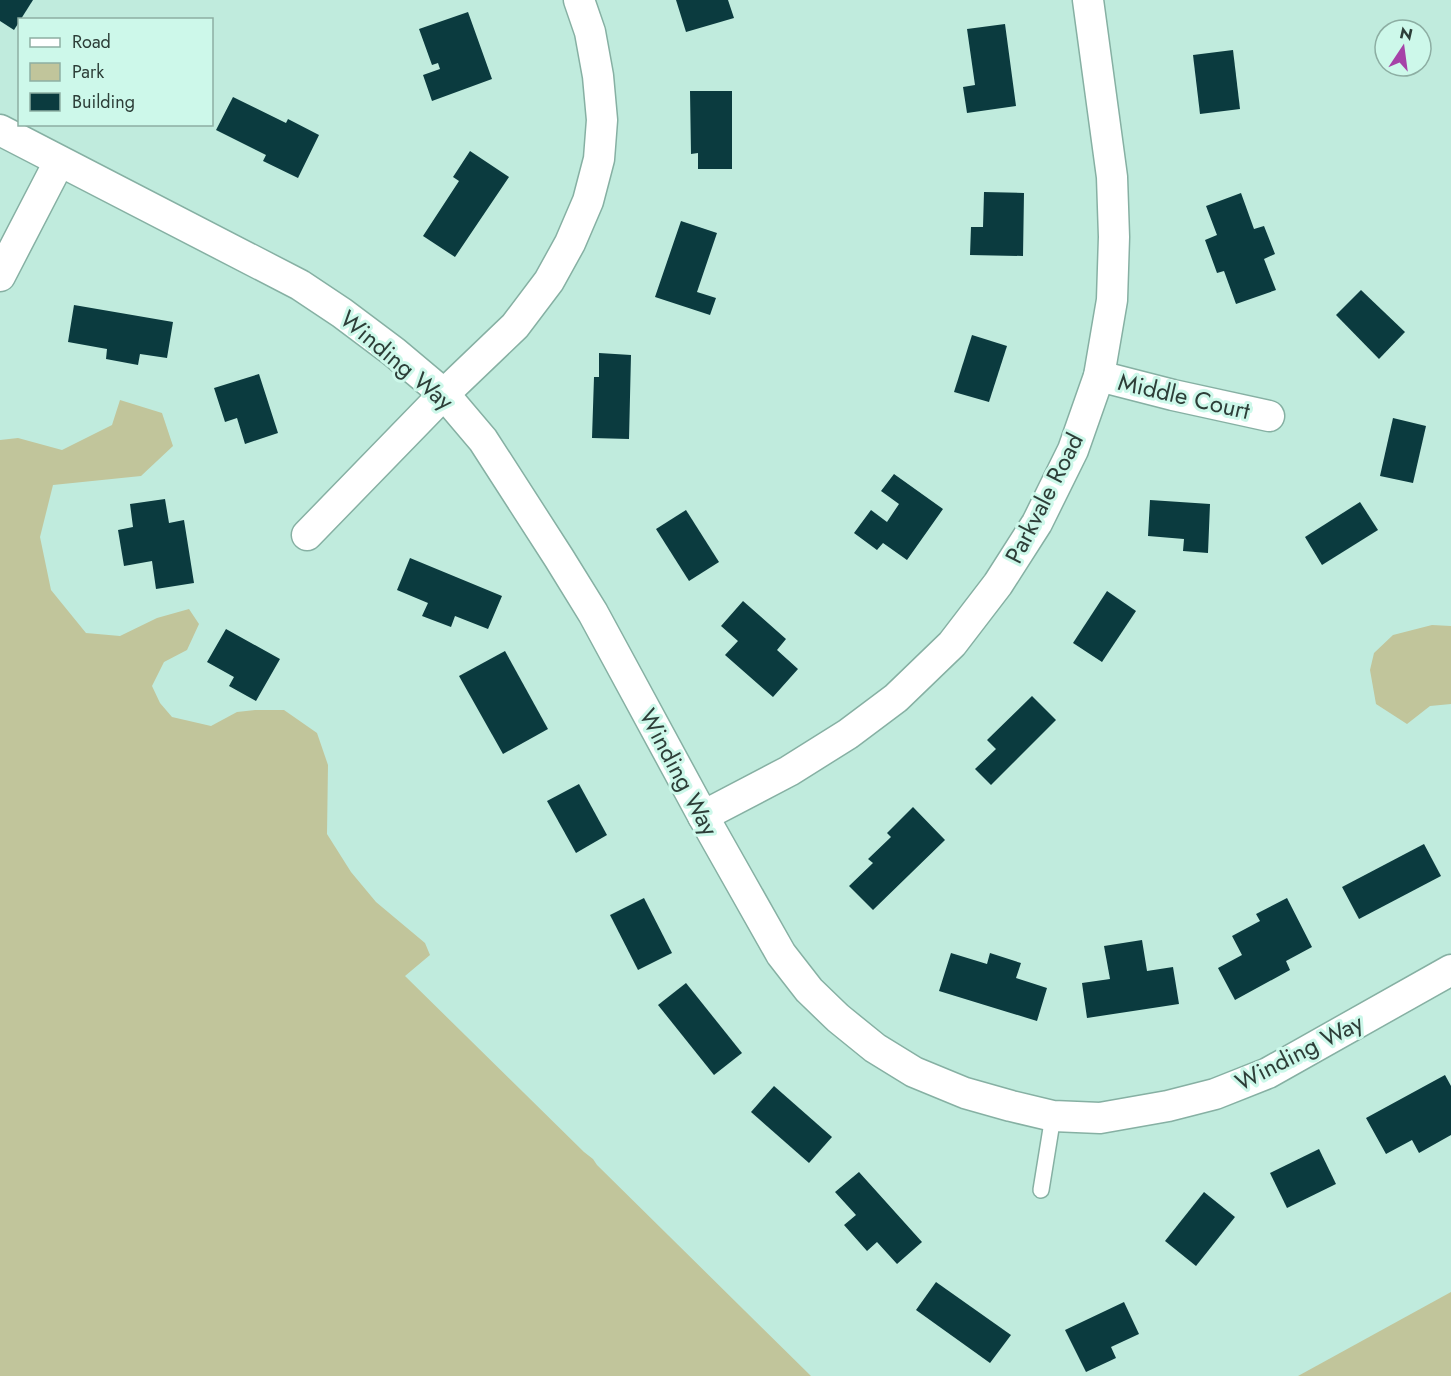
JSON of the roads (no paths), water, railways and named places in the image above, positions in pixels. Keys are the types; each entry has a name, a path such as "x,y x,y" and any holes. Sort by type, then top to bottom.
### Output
{"street":[{"path":"307,535 444,394 515,326 549,281 570,243 588,201 599,159 602,120 598,76 590,32 579,0"},
{"name":"Parkvale Road","path":"703,816 789,771 848,734 896,698 952,644 998,584 1037,523 1073,450 1099,376 1112,300 1114,237 1112,177 1088,0"},
{"name":"Winding Way","path":"0,130 300,285 394,352 444,394 483,440 588,604 781,954 809,990 838,1018 875,1048 915,1072 965,1094 1053,1116 1100,1118 1168,1106 1215,1094 1268,1073 1451,970"},
{"path":"0,276 59,162"},
{"name":"Middle Court","path":"1099,376 1269,416"}],"lane":[{"path":"1041,1191 1053,1116"}]}
